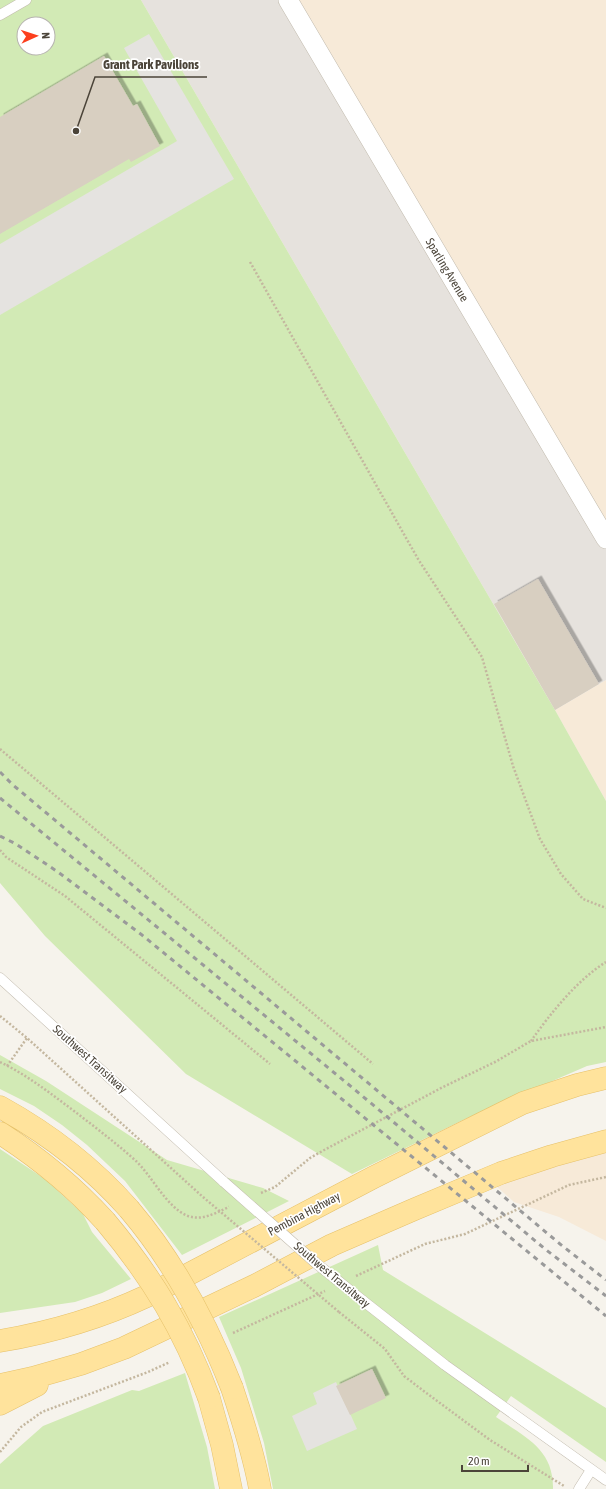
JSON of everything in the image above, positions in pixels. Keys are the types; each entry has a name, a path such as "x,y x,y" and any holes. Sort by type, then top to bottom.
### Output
{"main road":[{"name":"Pembina Highway","path":"3,1340 55,1330 116,1310 147,1296 374,1176 523,1104 577,1085 606,1078"},
{"path":"0,1107 40,1130 73,1154 112,1190 130,1209 154,1239 180,1280 215,1347 232,1388 246,1431 260,1489"},
{"path":"0,1133 57,1174 78,1192 105,1221 138,1262 165,1303 193,1358 209,1398 222,1445 230,1489"},
{"path":"0,1385 32,1378 81,1364 124,1348 254,1286 332,1245 415,1209 509,1171 552,1156 606,1142"},
{"path":"0,1404 81,1364"}],"street":[{"name":"Sparling Avenue","path":"288,0 606,539"}],"lane":[{"path":"0,15 26,0"},
{"name":"Southwest Transitway","path":"0,978 224,1182 312,1259 445,1365 606,1480"},
{"path":"579,1489 591,1470"}],"path":[{"path":"250,262 418,559 482,657 513,766 540,839 561,874 583,899 606,908"},
{"path":"0,749 373,1064"},
{"path":"0,850 6,857 64,896 270,1064"},
{"path":"531,1041 552,1012 596,968 606,962"},
{"path":"0,1016 27,1038 203,1197 385,1349 404,1376 490,1440 569,1489"},
{"path":"254,1196 275,1187 310,1158 326,1149 443,1087 494,1062 531,1041 606,1027"},
{"path":"7,1066 27,1038"},
{"path":"0,1062 43,1087 96,1127 137,1162 174,1206 186,1215 196,1218 206,1218 233,1205"},
{"path":"354,1277 426,1244 465,1234 569,1185 606,1177"},
{"path":"226,1336 326,1290"},
{"path":"0,1452 21,1428 42,1412 148,1372 176,1359"}],"shaded area":[{"path":"141,0 288,0 606,539 606,680 555,710"},
{"path":"288,0 606,0 606,539"},
{"path":"149,34 234,179 0,315 0,244 177,141 124,48"},
{"path":"606,680 606,801 555,710"},
{"path":"606,1141 606,1241 559,1217 514,1202 494,1184"},
{"path":"336,1382 357,1429 307,1451 292,1416 317,1404 313,1393"}],"green space":[{"path":"0,0 141,0 555,710 606,801 606,1062 587,1066 465,1119 352,1174 186,1074 45,936 0,883"},
{"path":"0,1055 46,1081 167,1160 263,1188 289,1201 182,1255 125,1181 87,1145 62,1125 34,1106 0,1089"},
{"path":"0,1149 45,1179 83,1214 92,1232 131,1279 102,1293 75,1302 0,1313"},
{"path":"378,1245 383,1270 606,1408 606,1462 511,1396 496,1417 527,1438 543,1454 549,1464 552,1475 553,1489 273,1489 264,1443 241,1368 219,1317"},
{"path":"185,1373 207,1447 215,1489 0,1489 0,1464 43,1426 132,1390 139,1391"}],"building":[{"path":"104,56 133,106 137,104 160,146 131,162 129,159 0,234 0,117"},
{"path":"538,579 599,684 555,710 494,604"},
{"path":"372,1369 386,1398 350,1415 336,1386"}],"railway":[{"path":"0,772 13,785 560,1244 606,1280"},
{"path":"0,798 354,1089 545,1249 606,1296"},
{"path":"0,836 16,844 58,872 142,935 606,1316"}],"place":[{"name":"Grant Park Pavilions","path":"76,131"}]}
